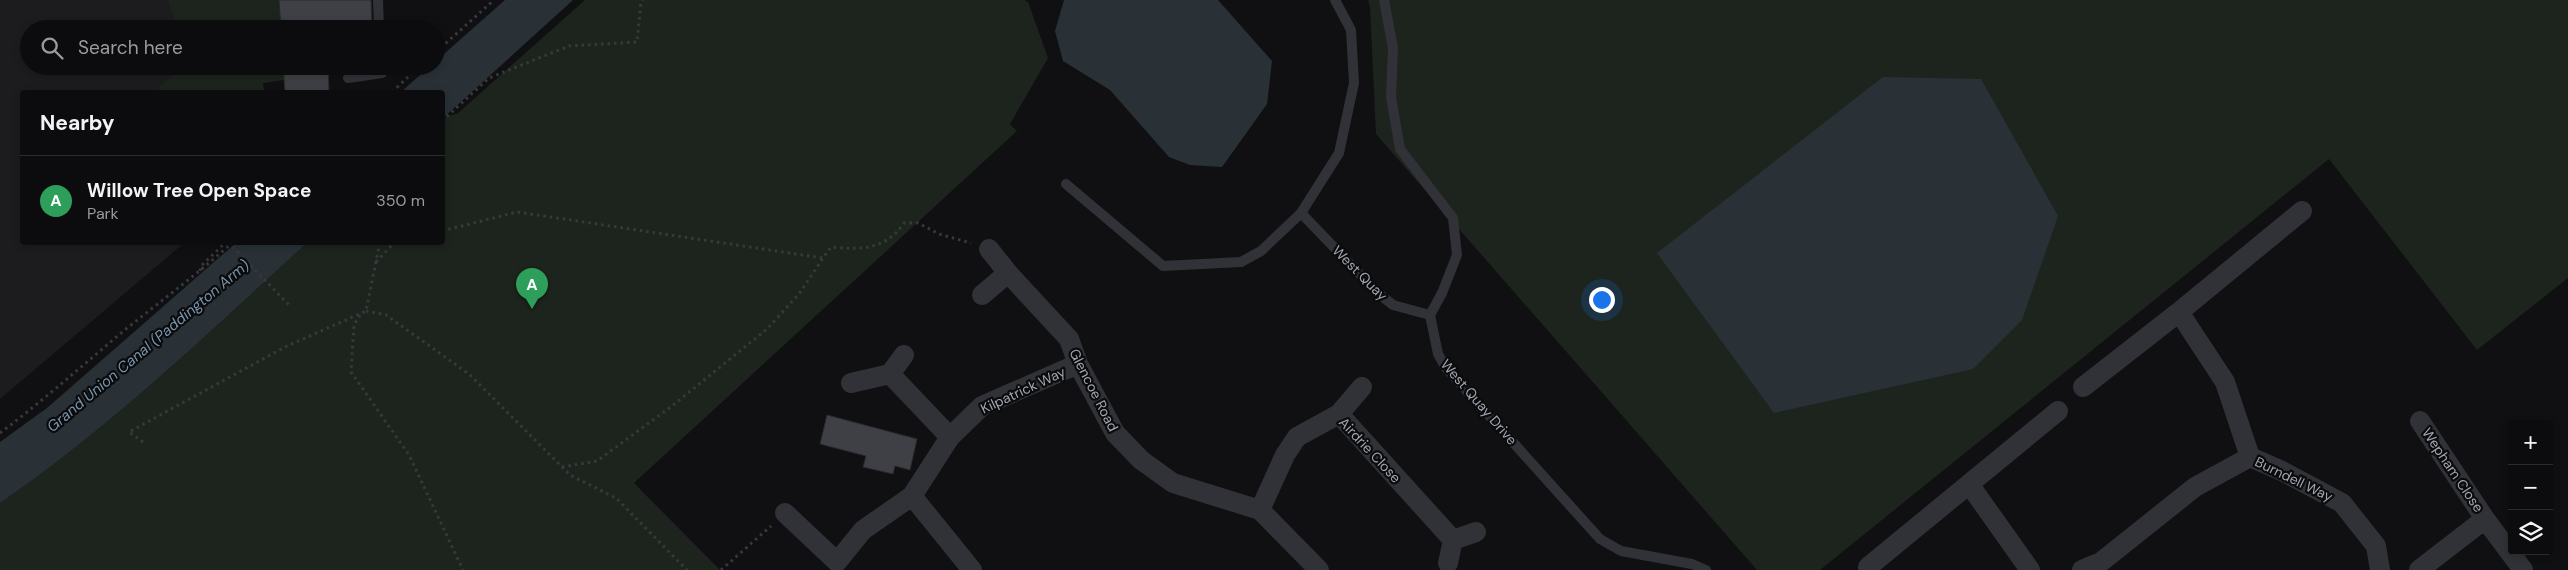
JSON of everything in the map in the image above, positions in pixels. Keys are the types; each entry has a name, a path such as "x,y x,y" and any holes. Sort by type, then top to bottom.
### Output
{"street":[{"path":"2082,387 2179,312 2302,211"},
{"name":"Glencoe Road","path":"989,249 1008,273 1069,338 1078,364 1115,433 1141,460 1173,484 1260,510 1319,570"},
{"path":"982,295 1008,273"},
{"path":"2179,312 2225,382 2250,458"},
{"path":"851,383 890,374 904,355"},
{"name":"Kilpatrick Way","path":"785,514 840,566 863,530 912,496 950,438 982,406 1078,364"},
{"path":"890,374 950,438"},
{"path":"1339,414 1362,387"},
{"path":"1868,567 2058,411"},
{"name":"Airdrie Close","path":"1260,510 1285,455 1297,437 1339,414 1453,540"},
{"name":"Wepham Close","path":"2420,422 2485,519 2523,570"},
{"name":"Burndell Way","path":"2082,570 2101,562 2195,486 2250,458 2282,470 2342,502 2376,546 2380,570"},
{"path":"1969,484 2030,570"},
{"path":"912,496 972,570"},
{"name":"Wepham Close","path":"2419,570 2485,519"},
{"path":"1448,563 1453,540 1476,532"}],"lane":[{"path":"378,0 379,20"},
{"path":"1066,184 1162,266 1241,262 1261,251 1300,213 1339,153 1354,83 1351,30 1335,0"},
{"path":"1384,0 1393,48 1391,97 1400,149 1453,218 1457,255 1442,293 1430,314"},
{"path":"348,78 368,75"},
{"name":"West Quay","path":"1300,213 1378,293 1393,305 1430,314"},
{"name":"West Quay Drive","path":"1430,314 1438,354 1446,368 1600,539 1620,551 1692,564 1706,570"}],"path":[{"path":"445,44 494,0"},
{"path":"445,118 489,78 569,46 637,42 641,2 643,0"},
{"path":"394,90 410,75"},
{"path":"445,230 517,212 823,258"},
{"path":"562,467 597,461 672,406 766,329 799,294 830,247 859,250 895,236 904,223 918,223 939,234 989,249"},
{"path":"199,273 201,266 224,245"},
{"path":"230,245 290,308"},
{"path":"0,433 44,399 128,328 199,273 230,245"},
{"path":"366,311 379,245"},
{"path":"376,262 392,245"},
{"path":"142,442 129,432 285,347 366,311 386,314 469,374 570,475 616,498 687,570"},
{"path":"360,315 354,325 351,372 409,456 462,570"},
{"path":"721,570 785,514"}],"shaded area":[{"path":"0,0 191,0 197,20 20,20 20,75 211,75 215,90 20,90 20,245 182,245 0,399"},
{"path":"168,0 279,0 280,20 174,20"},
{"path":"585,0 1024,0 1028,2 1048,58 1010,124 1017,131 634,483 720,570 0,570 0,503 41,474 120,411 196,345 305,245 445,245 445,118 457,114"},
{"path":"1368,0 2568,0 2568,278 2477,350 2329,159 1820,570 1757,570 1376,134 1370,7"},
{"path":"174,75 284,75 284,80 263,83 264,90 160,90 159,86"}],"water":[{"path":"505,0 573,0 445,116 445,90 403,90 420,75 445,75 445,53"},
{"path":"1064,0 1218,0 1272,61 1267,104 1222,167 1190,165 1169,157 1110,90 1063,61 1055,31"},
{"path":"1883,77 1981,79 2058,216 2022,320 1973,369 1774,413 1657,253"},
{"name":"Grand Union Canal (Paddington Arm)","path":"234,245 305,245 196,345 120,411 41,474 0,503 0,442 47,408"}],"building":[{"path":"279,0 371,0 372,20 280,20"},
{"path":"284,75 328,75 329,90 285,90"},
{"path":"827,415 917,439 910,470 895,466 893,474 863,467 866,456 820,444"}],"place":[{"name":"Willow Tree Open Space","path":"532,309"}]}
